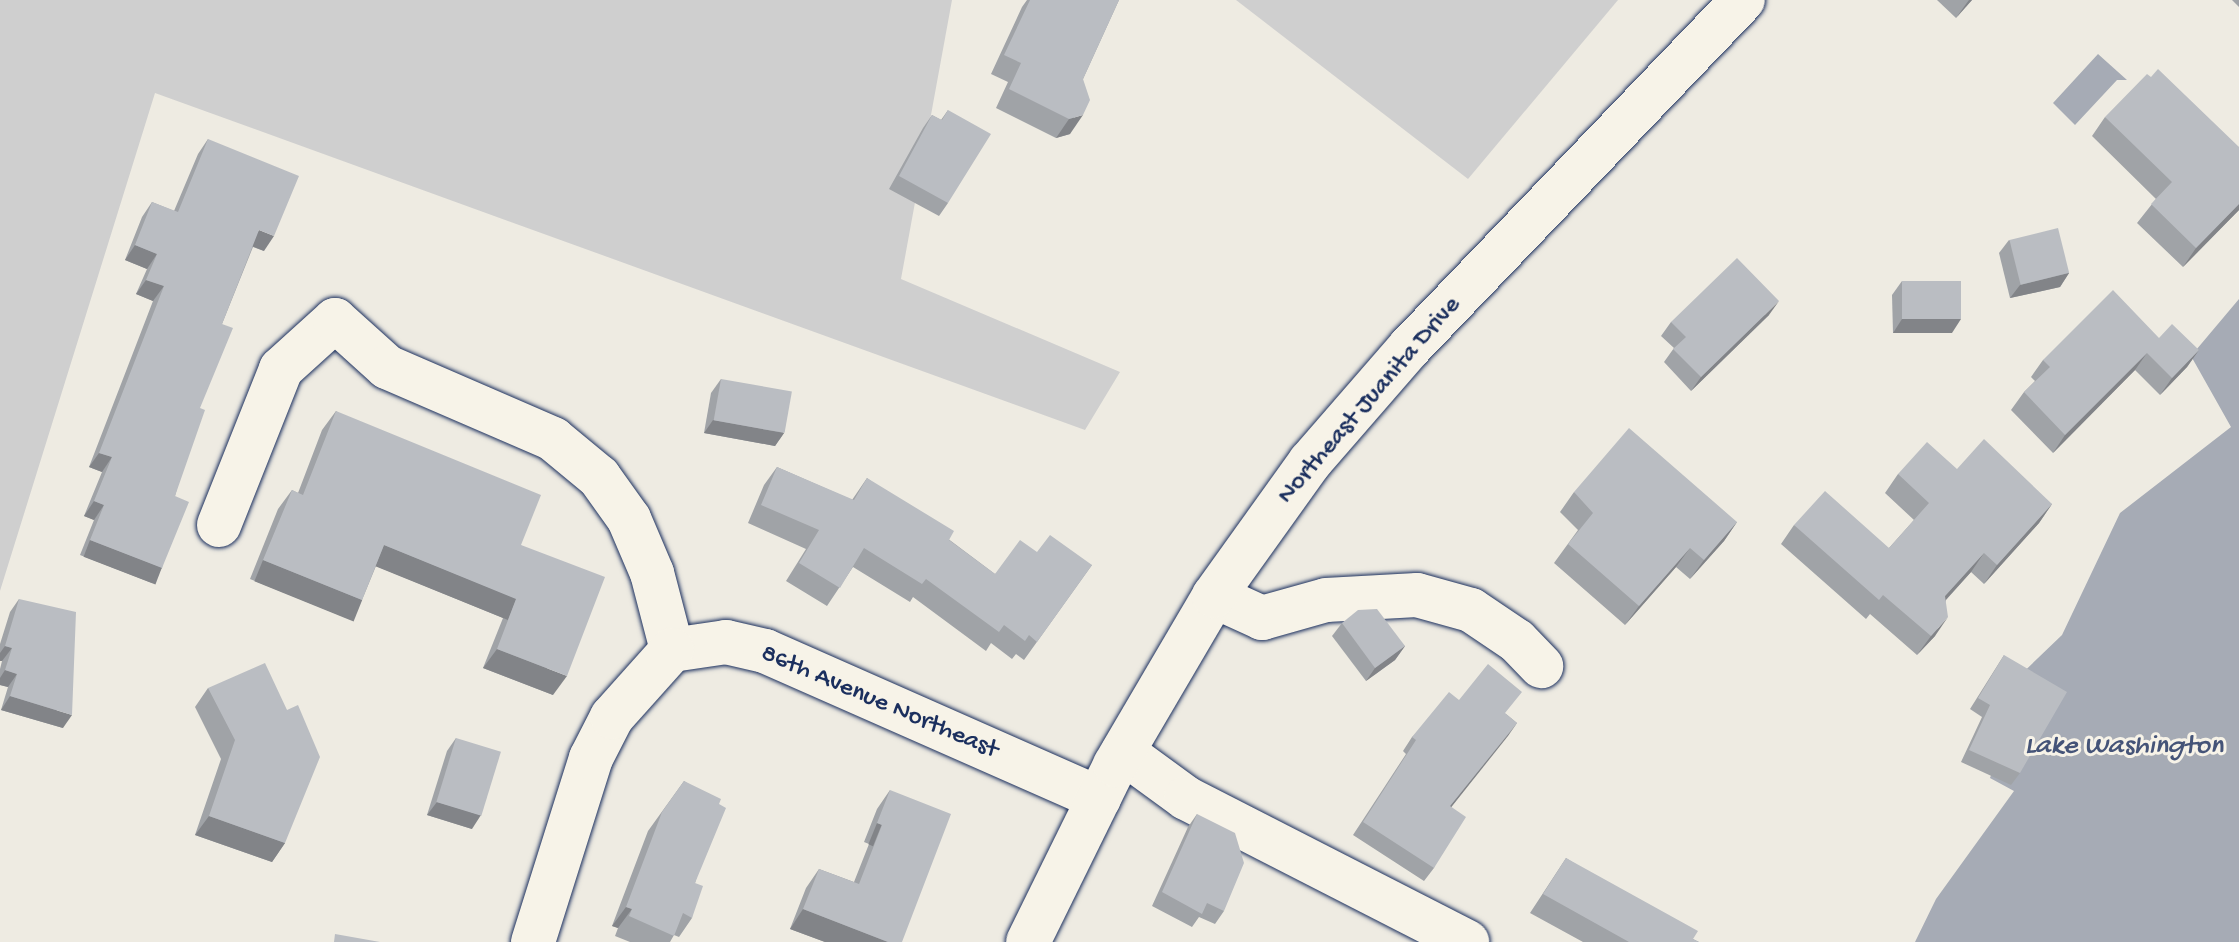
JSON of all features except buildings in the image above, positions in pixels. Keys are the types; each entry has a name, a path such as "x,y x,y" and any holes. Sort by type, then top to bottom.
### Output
{"street":[{"name":"Northeast Juanita Drive","path":"1031,938 1123,752 1214,596 1310,462 1410,347 1743,0"},
{"path":"219,525 281,369 335,320 387,367 553,439 599,477 635,533 672,650 612,717 591,758 533,942"},
{"path":"1214,596 1262,618 1326,600 1417,595 1471,610 1517,641 1541,666"},
{"name":"86th Avenue Northeast","path":"672,650 726,642 765,651 1099,798"},
{"path":"1123,752 1186,798 1467,942"}],"shaded area":[{"path":"0,0 952,0 901,279 1120,372 1085,430 155,93 0,591"},
{"path":"1236,0 1618,0 1468,179"}],"water":[{"path":"2098,54 2127,80 2117,80 2075,125 2053,103"},
{"name":"Lake Washington","path":"2239,299 2239,942 1915,942 1936,899 2014,791 1990,778 2011,721 2012,683 2062,635 2120,513 2231,427 2191,356"}]}
